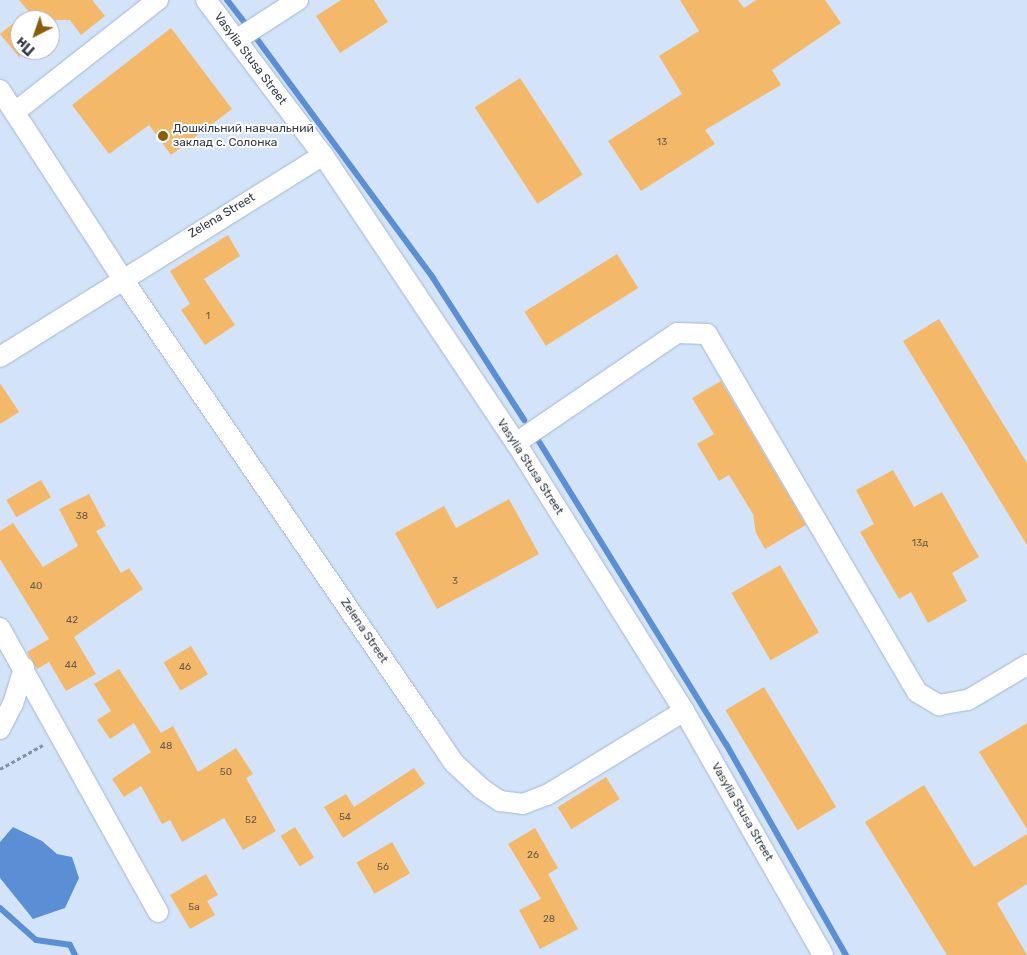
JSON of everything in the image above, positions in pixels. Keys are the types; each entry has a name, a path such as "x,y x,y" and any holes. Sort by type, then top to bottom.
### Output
{"street":[{"path":"14,112 158,0"},
{"name":"Vasylia Stusa Street","path":"206,0 323,155 516,443 684,711 823,955"},
{"path":"236,40 298,0"},
{"name":"Zelena Street","path":"0,90 122,278 454,764 482,789 500,801 523,804 547,795 684,711"},
{"name":"Zelena Street","path":"0,357 122,278 323,155"},
{"path":"516,443 677,333 707,334 918,692 939,705 968,700 1027,665"},
{"path":"0,628 24,668 158,912"},
{"path":"0,729 13,704 24,668"}],"path":[{"path":"0,769 61,736"}],"water":[{"path":"13,827 42,841 57,854 72,857 79,878 65,908 33,919 0,878 0,842"}],"building":[{"path":"19,0 92,0 105,16 81,35 70,20 60,20 60,10 28,10"},
{"path":"341,0 374,0 388,22 340,53 316,16"},
{"path":"680,0 738,0 744,8 756,0 825,0 841,23 772,70 781,85 705,130 715,144 641,191 608,141 682,94 659,56 699,31"},
{"path":"10,26 10,46 0,34"},
{"name":"Дошкільний навчальний заклад с. Солонка","path":"171,28 232,109 171,155 149,125 109,154 72,105"},
{"path":"520,78 583,174 537,204 475,107"},
{"path":"228,235 240,256 204,279 235,325 205,345 181,310 190,304 170,271"},
{"path":"617,254 638,288 546,346 525,312"},
{"path":"939,319 1027,463 1027,545 903,341"},
{"path":"721,381 806,525 765,549 756,533 753,514 729,475 719,481 697,444 714,434 692,398"},
{"path":"0,383 19,412 0,424"},
{"path":"893,470 914,507 942,492 979,557 952,573 967,601 928,623 911,592 899,599 860,532 874,524 856,490"},
{"path":"41,480 51,497 16,517 6,500"},
{"path":"89,494 106,526 96,531 121,573 129,568 143,589 74,637 96,674 66,691 49,662 37,669 27,652 49,639 0,559 0,531 13,523 43,567 78,546 59,509"},
{"path":"509,499 539,554 437,609 395,533 444,506 456,528"},
{"path":"780,565 819,633 771,661 732,593"},
{"path":"191,646 208,674 181,691 164,662"},
{"path":"119,669 161,733 173,726 198,772 236,748 253,774 246,778 276,831 243,850 224,818 182,842 170,820 162,824 141,786 124,797 112,779 151,752 134,723 110,739 97,720 111,711 94,684"},
{"path":"764,687 836,807 798,830 725,710"},
{"path":"1027,723 1027,829 979,752"},
{"path":"414,768 425,784 343,838 324,807 346,794 354,807"},
{"path":"606,777 620,799 571,829 558,807"},
{"path":"924,785 974,867 1027,834 1027,884 997,903 1027,955 947,955 865,822"},
{"path":"295,827 314,858 300,867 281,836"},
{"path":"535,828 558,868 548,874 578,929 540,949 519,910 541,899 508,844"},
{"path":"392,842 410,873 374,894 356,862"},
{"path":"206,874 218,895 207,901 215,915 190,929 170,895"}],"waterway":[{"path":"227,0 247,26"},
{"path":"254,35 433,278 524,420"},
{"path":"538,440 726,744 846,955"},
{"path":"0,908 36,940 70,945 75,955"}],"place":[{"name":"Дошкільний навчальний заклад с. Солонка","path":"163,136"}]}
